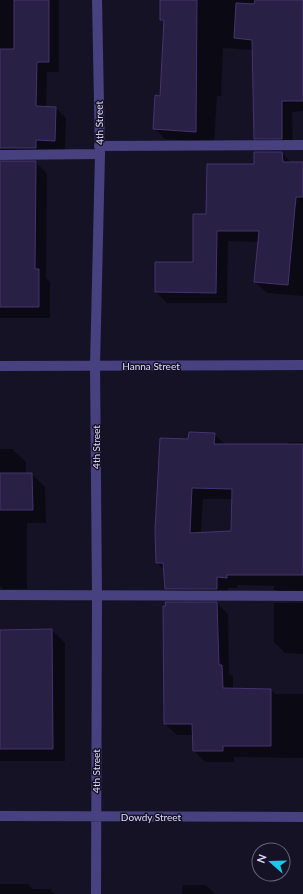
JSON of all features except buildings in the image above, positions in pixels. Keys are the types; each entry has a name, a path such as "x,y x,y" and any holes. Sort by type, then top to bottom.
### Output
{"street":[{"name":"4th Street","path":"96,894 95,817 97,594 95,366 99,150 97,0"},
{"path":"0,154 303,145"},
{"name":"Hanna Street","path":"0,366 303,366"},
{"path":"0,595 97,594 303,596"},
{"name":"Dowdy Street","path":"0,816 303,817"}]}
